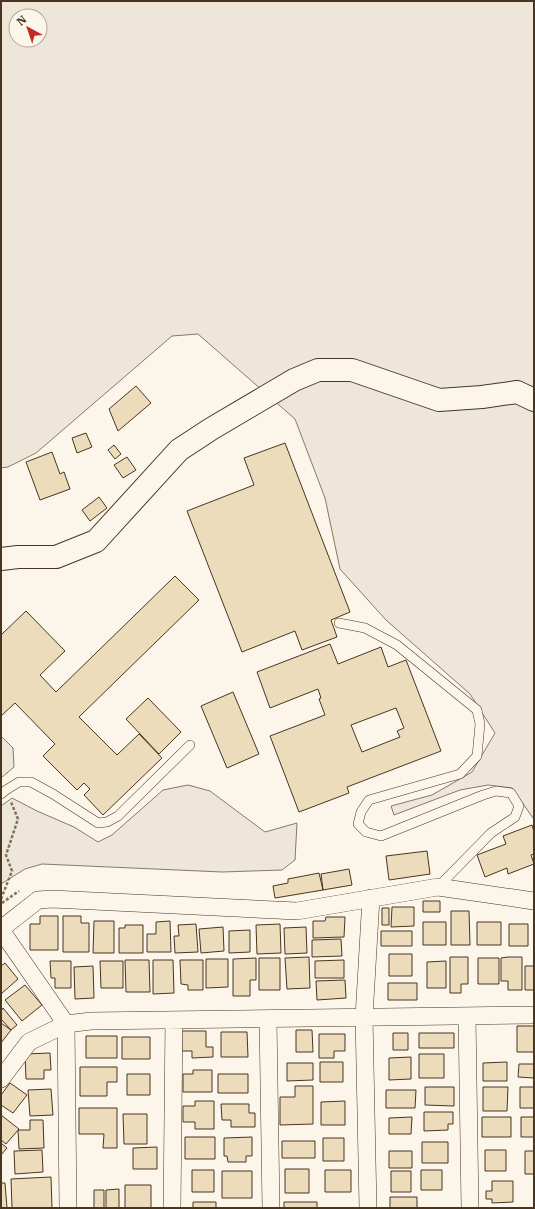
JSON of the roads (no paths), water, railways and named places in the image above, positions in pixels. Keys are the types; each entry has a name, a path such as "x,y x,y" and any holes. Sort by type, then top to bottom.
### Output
{"street":[{"path":"1,559 56,556 96,541 179,450 211,429 294,380 318,370 352,370 439,400 482,397 516,392 534,400"},
{"path":"68,1208 66,1024 1,930 38,900 52,898 297,911 438,887 534,901"},
{"path":"368,1208 364,1017 371,898"},
{"path":"1,1079 29,1042 66,1024 91,1021 534,1015"},
{"path":"467,1016 470,1208"},
{"path":"268,1019 270,1208"},
{"path":"172,1208 174,1020"}],"lane":[{"path":"339,623 365,628 397,645 477,710 480,724 477,756 460,774 369,800 361,812 358,824 366,832 381,836 496,791 511,793 519,806 515,817 491,833 438,887"},
{"path":"3,792 19,782 31,782 53,794 98,823 107,822 118,816 190,745"}]}
